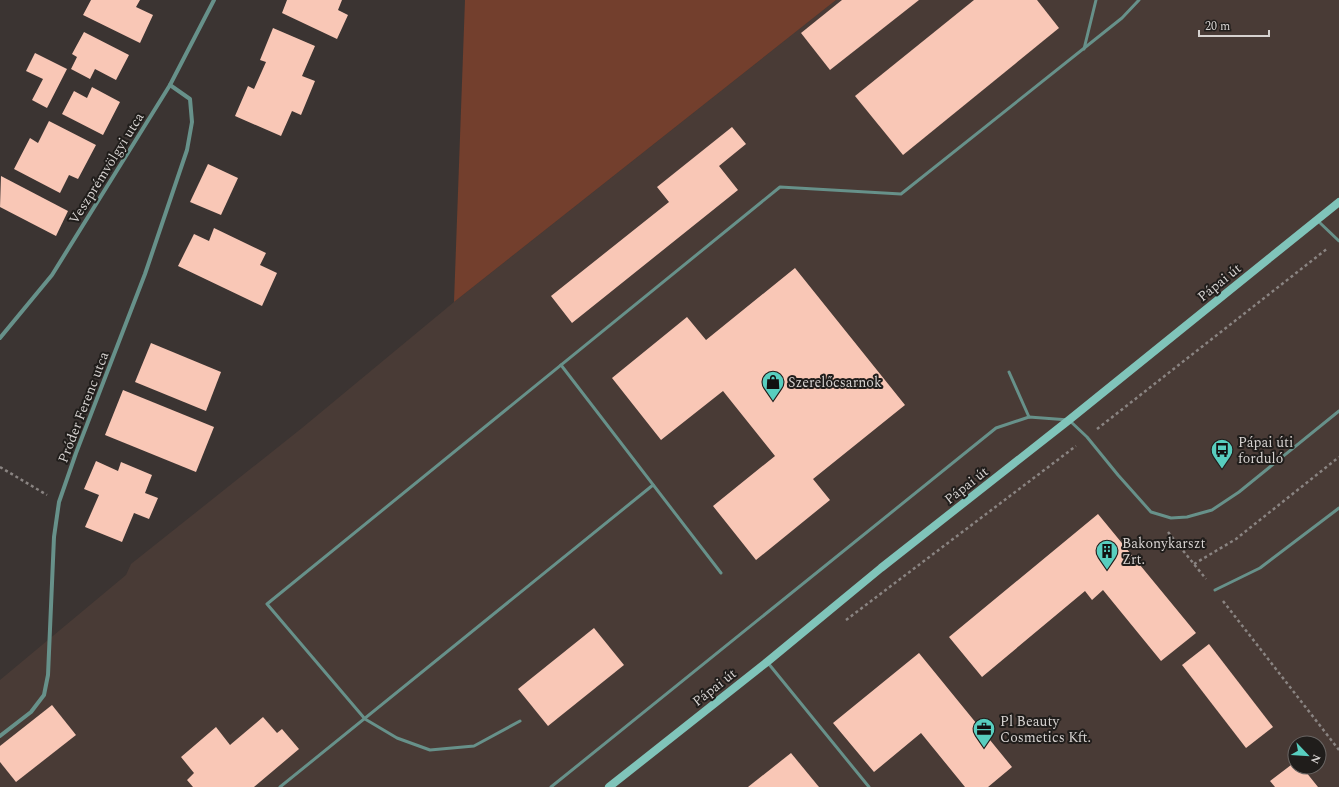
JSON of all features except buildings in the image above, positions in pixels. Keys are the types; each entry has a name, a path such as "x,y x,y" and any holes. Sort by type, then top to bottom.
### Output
{"main road":[{"name":"Pápai út","path":"609,787 767,662 881,568 1069,420 1339,202"}],"street":[{"name":"Veszprémvölgyi utca","path":"0,338 52,275 170,85 214,0"},
{"name":"Próder Ferenc utca","path":"0,736 31,712 44,695 48,675 54,537 59,502 145,274 187,150 192,122 190,99 170,85"}],"lane":[{"path":"1084,49 1096,0"},
{"path":"520,722 474,746 430,750 397,738 365,718 267,604 780,187 902,194 1122,18 1139,0"},
{"path":"1317,219 1338,241"},
{"path":"561,365 721,573"},
{"path":"1009,372 1029,417"},
{"path":"551,787 996,428 1029,417 1069,420 1087,437 1151,512 1170,518 1187,517 1212,510 1239,492 1339,411"},
{"path":"280,787 653,485"},
{"path":"1215,590 1260,568 1339,508"},
{"path":"767,662 869,787"}],"path":[{"path":"844,622 1087,437 1338,241"},
{"path":"1194,564 1236,539 1339,456"},
{"path":"0,467 59,502"},
{"path":"1151,512 1215,590 1339,750"}],"shaded area":[{"path":"465,0 836,0 454,302"},
{"path":"836,0 1339,0 1339,787 0,787 0,680 126,575 131,564 302,428 454,302"}],"place":[{"name":"Szerelőcsarnok","path":"773,402"},
{"name":"Pápai úti forduló","path":"1222,470"},
{"name":"Bakonykarszt Zrt.","path":"1107,570"},
{"name":"Pl Beauty Cosmetics Kft.","path":"984,748"}]}
